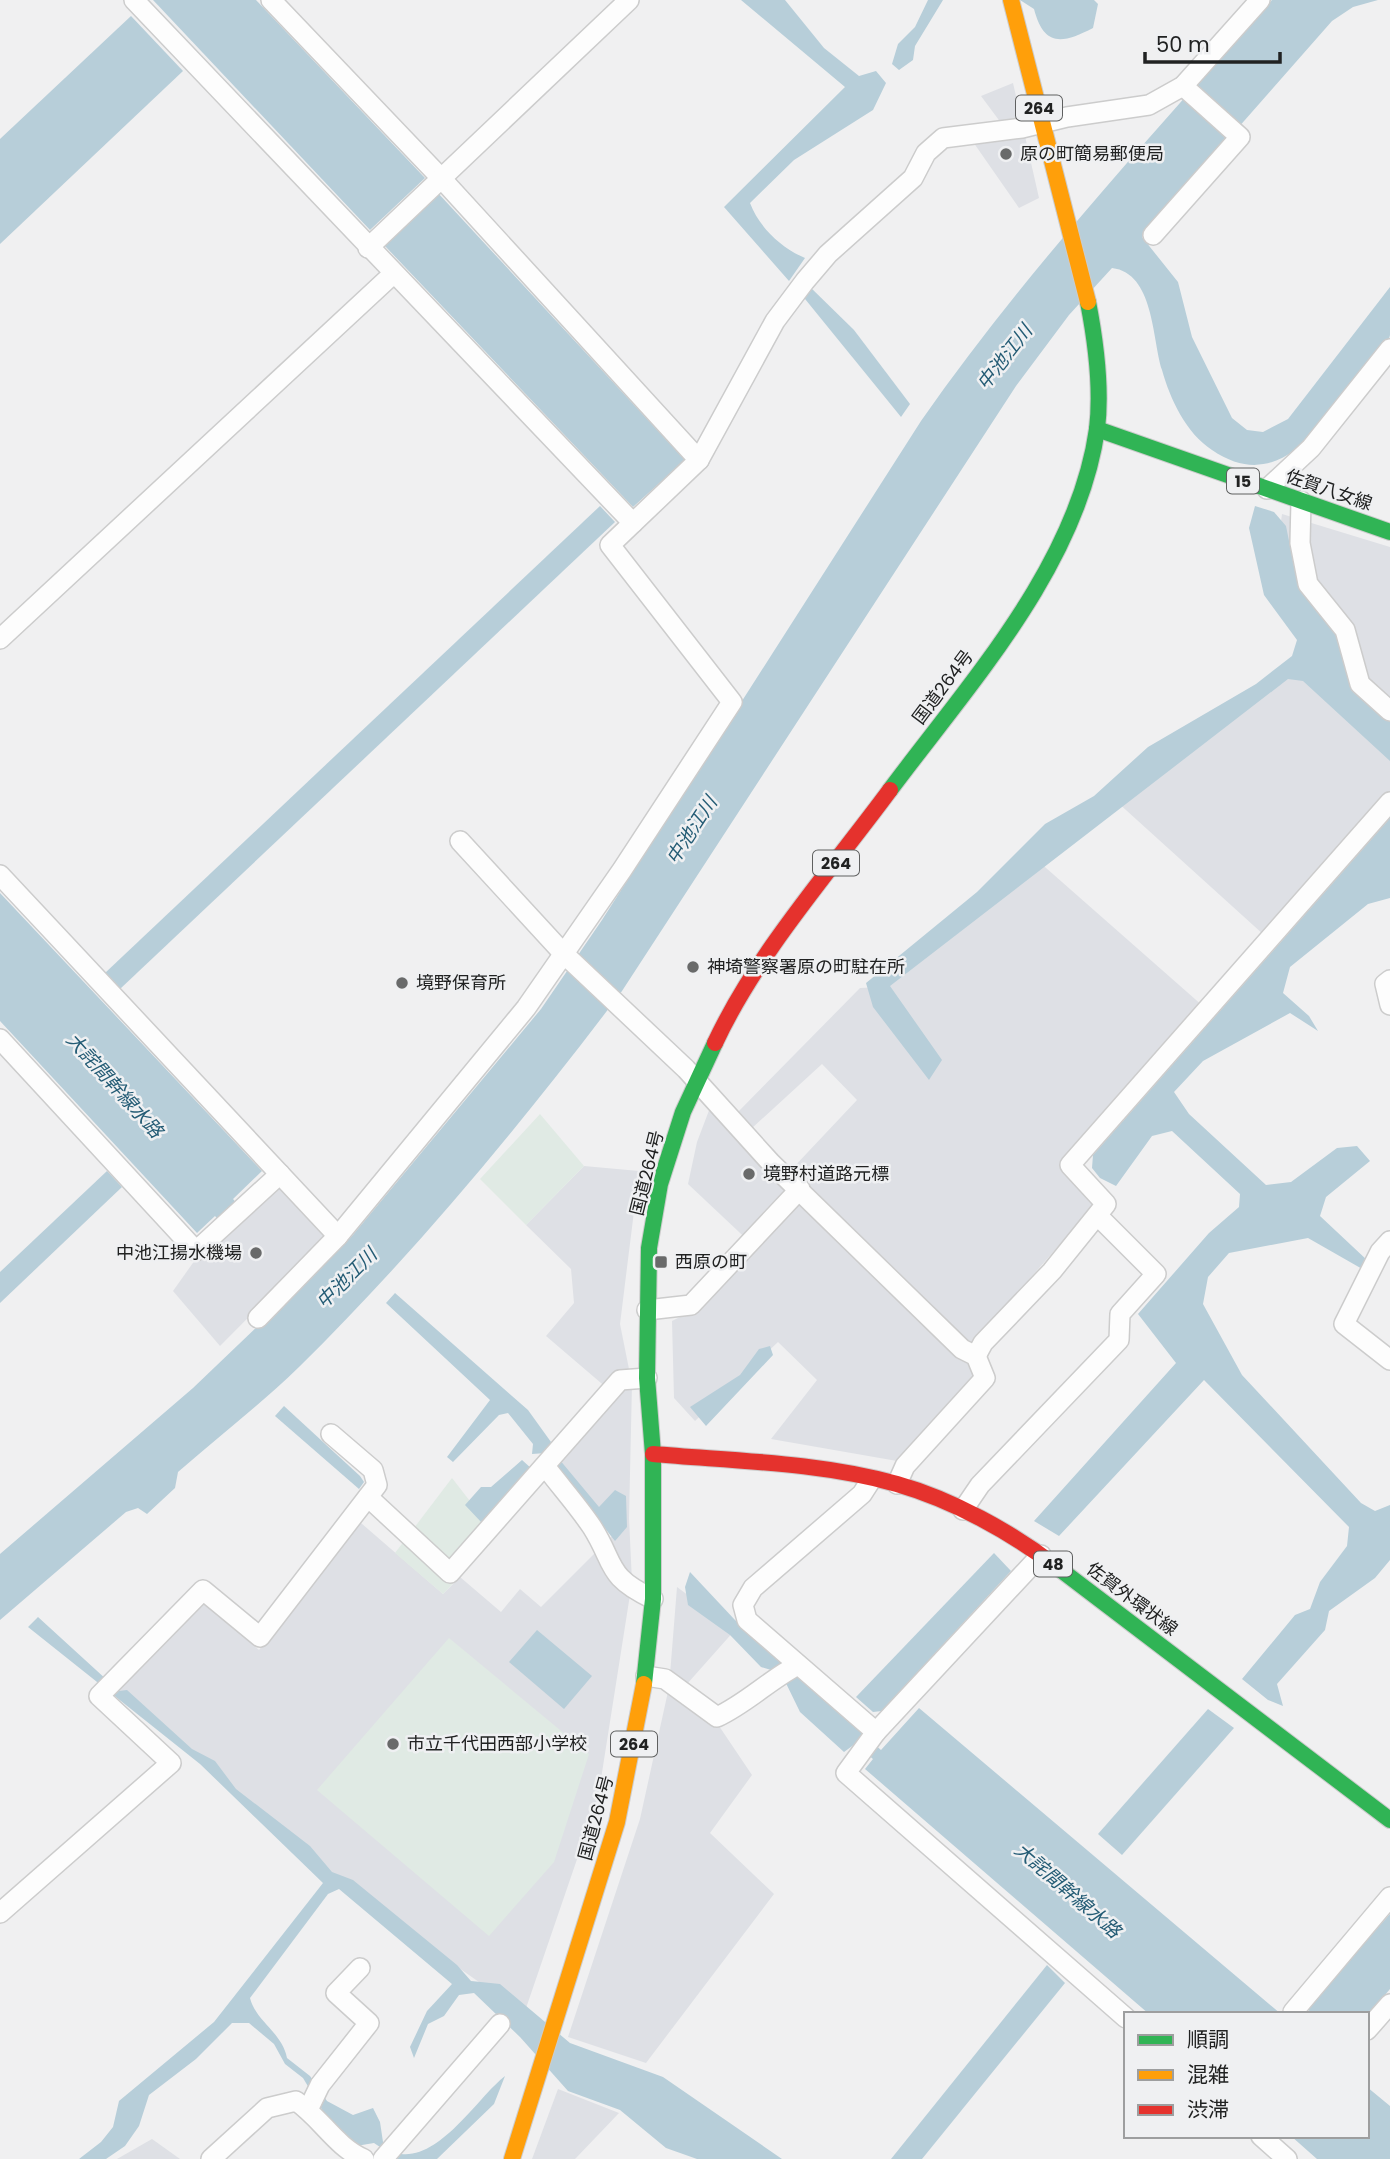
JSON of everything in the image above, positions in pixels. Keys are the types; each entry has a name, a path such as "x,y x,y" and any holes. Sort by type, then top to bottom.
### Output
{"main road":[{"name":"264","path":"1011,1 1043,123"},
{"name":"国道264号","path":"512,2159 541,2074 617,1822 646,1676 653,1600 653,1454 647,1378 647,1310 649,1248 660,1184 696,1080 728,1015 771,950 1018,618 1052,558 1084,481 1097,429 1099,395 1088,300 1043,123"},
{"name":"佐賀八女線","path":"1097,429 1390,532"},
{"name":"佐賀外環状線","path":"653,1454 828,1470 897,1485 963,1510 1041,1555 1390,1820"}],"street":[{"path":"134,0 622,512"},
{"path":"271,0 441,178 699,460"},
{"path":"368,248 629,0"},
{"path":"258,1318 338,1236 526,1008 732,702 610,545 622,512 699,460 775,321 800,286 828,254 913,178 926,153 943,138 1149,105 1183,86 1260,0"},
{"path":"1153,234 1240,137 1183,86"},
{"path":"0,639 393,274"},
{"path":"1267,489 1311,448 1390,349"},
{"path":"1301,501 1300,543 1308,584 1345,630 1360,684 1390,711"},
{"path":"976,1356 983,1343 1106,1204 1070,1165 1390,802"},
{"path":"460,841 563,953 696,1080 771,1163 962,1349 976,1356 985,1378 905,1466 897,1485"},
{"path":"0,875 338,1236"},
{"path":"1390,980 1385,984 1390,1005"},
{"path":"0,1038 196,1251 280,1174"},
{"path":"647,1310 691,1305 800,1189"},
{"path":"963,1510 980,1485 1119,1340 1120,1314 1156,1274 1098,1216"},
{"path":"1390,1241 1380,1252 1344,1324 1390,1360"},
{"path":"368,1497 450,1573 620,1380 647,1378"},
{"path":"0,1913 171,1763 99,1696 203,1590 260,1637 377,1485 373,1470 331,1434"},
{"path":"545,1466 593,1528 609,1566 630,1588 653,1600"},
{"path":"871,1479 862,1494 753,1588 743,1605 747,1620 876,1732"},
{"path":"1041,1555 876,1732 846,1773 1124,2016"},
{"path":"646,1676 665,1679 717,1717 741,1706 778,1675 798,1665"},
{"path":"1293,2012 1390,1897"},
{"path":"308,2110 320,2085 369,2023 335,1993 360,1968"},
{"path":"1369,2028 1390,2004"},
{"path":"387,2153 500,2024"},
{"path":"211,2159 267,2108 296,2101 348,2152 363,2159"},
{"path":"1263,2138 1287,2159"}],"shaded area":[{"path":"1013,83 1039,198 1019,208 971,139 1007,131 981,96"},
{"path":"1282,514 1390,547 1390,812 1274,944 1116,801 1318,647 1273,580"},
{"path":"1037,860 1212,1014 1071,1176 1095,1204 971,1346 983,1373 897,1461 771,1439 817,1380 778,1342 695,1421 674,1398 672,1321 702,1306 756,1248 688,1184 697,1142 716,1092 737,1113 860,988 882,987","holes":["822,1064 857,1100 791,1170 751,1129"]},
{"path":"540,1114 584,1166 526,1225 480,1179"},
{"name":"市立千代田西部小学校","path":"584,1166 639,1171 620,1324 632,1384 629,1518 632,1582 598,1798 524,2014 333,1879 116,1690 202,1601 259,1650 361,1523 443,1594 460,1577 501,1612 520,1589 541,1607 615,1533 549,1451 608,1389 546,1336 574,1303 571,1269 526,1225"},
{"path":"278,1185 327,1238 220,1346 173,1291 195,1260"},
{"path":"452,1478 497,1536 443,1594 395,1553"},
{"path":"677,1587 735,1630 679,1693 717,1723 752,1775 710,1833 774,1894 646,2063 568,2037 640,1819 669,1687"},
{"path":"449,1638 589,1754 554,1862 489,1936 317,1790"},
{"path":"558,2089 619,2113 575,2159 532,2159"},
{"path":"152,2139 180,2159 117,2159"}],"water":[{"path":"153,0 256,0 425,178 370,230"},
{"path":"741,0 785,0 824,48 859,76 876,71 886,83 873,110 794,160 750,203 772,236 805,258 789,281 724,207 845,87"},
{"path":"928,0 943,0 915,46 913,60 899,70 892,64 898,44 915,27"},
{"path":"1020,0 1094,0 1098,4 1093,28 1072,37 1056,39 1043,30 1034,9"},
{"name":"中池江川","path":"1272,0 1378,0 1353,7 1332,21 1142,237 1178,282 1192,337 1232,418 1247,430 1263,432 1288,419 1390,287 1390,335 1380,352 1327,418 1295,450 1277,460 1257,465 1236,462 1212,450 1187,425 1162,370 1144,294 1126,273 1112,268 1069,315 1016,386 622,991 507,1137 426,1232 342,1323 285,1381 178,1472 175,1488 147,1514 138,1508 126,1512 0,1620 0,1554 193,1388 352,1236 541,1009 602,920 921,421 961,365 1090,206"},
{"path":"131,16 183,71 0,244 0,139"},
{"path":"438,193 685,460 633,507 384,245"},
{"path":"808,285 854,330 910,404 901,417 801,294"},
{"path":"600,506 615,522 120,989 105,973"},
{"path":"1255,506 1274,512 1286,526 1294,566 1304,590 1336,632 1354,690 1390,722 1390,761 1303,681 1288,679 890,986 942,1060 929,1080 873,1007 866,983 977,892 1045,824 1094,796 1148,747 1256,684 1292,656 1297,640 1264,595 1249,528"},
{"path":"1390,818 1390,898 1368,904 1290,967 1283,993 1309,1016 1318,1031 1290,1013 1203,1061 1174,1092 1189,1114 1266,1185 1291,1182 1337,1148 1357,1146 1370,1161 1326,1197 1320,1216 1368,1261 1364,1270 1308,1238 1229,1253 1208,1277 1203,1304 1242,1375 1361,1503 1375,1511 1390,1505 1390,1560 1375,1578 1329,1611 1325,1630 1277,1684 1283,1706 1268,1700 1242,1679 1295,1615 1310,1609 1320,1582 1347,1546 1349,1527 1204,1380 1059,1536 1034,1521 1176,1363 1138,1314 1209,1233 1239,1207 1240,1194 1172,1131 1152,1136 1116,1186 1100,1178 1092,1168 1093,1155"},
{"name":"大詫間幹線水路","path":"0,893 262,1171 233,1199 239,1206 221,1223 215,1216 197,1233 0,1021"},
{"path":"107,1171 122,1187 0,1303 0,1272"},
{"path":"395,1293 528,1410 551,1442 546,1453 532,1454 533,1444 508,1413 499,1415 453,1462 447,1457 490,1400 386,1303"},
{"path":"770,1346 773,1355 706,1426 690,1407 740,1375 759,1349"},
{"path":"284,1406 360,1476 364,1482 359,1489 275,1416"},
{"path":"559,1459 599,1507 615,1490 626,1496 627,1527 615,1541 554,1464"},
{"path":"522,1460 532,1469 482,1523 465,1505 481,1487 491,1487"},
{"path":"994,1553 1011,1571 882,1711 873,1712 856,1697"},
{"name":"大詫間幹線水路","path":"690,1572 735,1620 881,1750 919,1708 1279,2012 1147,2012 865,1769 873,1759 855,1744 844,1752 800,1712 781,1673 761,1667 730,1635 688,1605 685,1587"},
{"path":"38,1617 119,1691 127,1690 192,1749 215,1761 236,1789 310,1846 332,1872 353,1880 457,1965 471,1981 500,1984 570,2043 663,2077 782,2159 697,2159 666,2148 620,2110 568,2091 520,2037 474,1993 459,1995 444,2016 428,2024 414,2058 410,2047 427,2011 452,1984 339,1889 328,1894 250,1998 258,2014 280,2041 287,2058 310,2076 327,2101 353,2115 373,2108 380,2122 383,2142 401,2154 416,2153 445,2137 505,2076 494,2104 437,2159 398,2159 374,2143 356,2146 333,2128 303,2078 285,2064 274,2044 249,2023 232,2023 196,2059 149,2095 139,2126 125,2146 106,2159 79,2159 101,2142 113,2127 119,2101 214,2022 323,1883 200,1764 28,1627"},
{"path":"537,1630 592,1676 564,1709 509,1662"},
{"path":"1208,1709 1234,1728 1122,1855 1098,1834"},
{"path":"1390,1914 1390,1989 1369,2014 1311,2012 1306,2008"},
{"path":"1047,1965 1065,1983 922,2159 891,2159"},
{"path":"1369,2089 1390,2106 1390,2159 1317,2159 1293,2138 1369,2138"}],"traffic: fast":[{"path":"890,790 1016,621 1068,528 1086,479 1097,429 1097,365 1088,302"},
{"path":"1097,429 1390,532"},
{"path":"644,1684 653,1599 653,1454 647,1378 649,1248 660,1184 683,1112 715,1043"},
{"path":"1057,1567 1390,1820"}],"traffic: slow":[{"path":"1011,0 1088,302"},
{"path":"512,2159 617,1822 644,1684"}],"traffic: jam":[{"path":"715,1043 773,944 890,790"},
{"path":"653,1454 807,1467 897,1484 981,1518 1057,1567"}],"place":[{"name":"原の町簡易郵便局","path":"1006,154"},
{"name":"神埼警察署原の町駐在所","path":"693,967"},
{"name":"境野保育所","path":"402,983"},
{"name":"境野村道路元標","path":"749,1174"},
{"name":"中池江揚水機場","path":"256,1253"},
{"name":"西原の町","path":"661,1262"},
{"name":"市立千代田西部小学校","path":"393,1744"}]}
